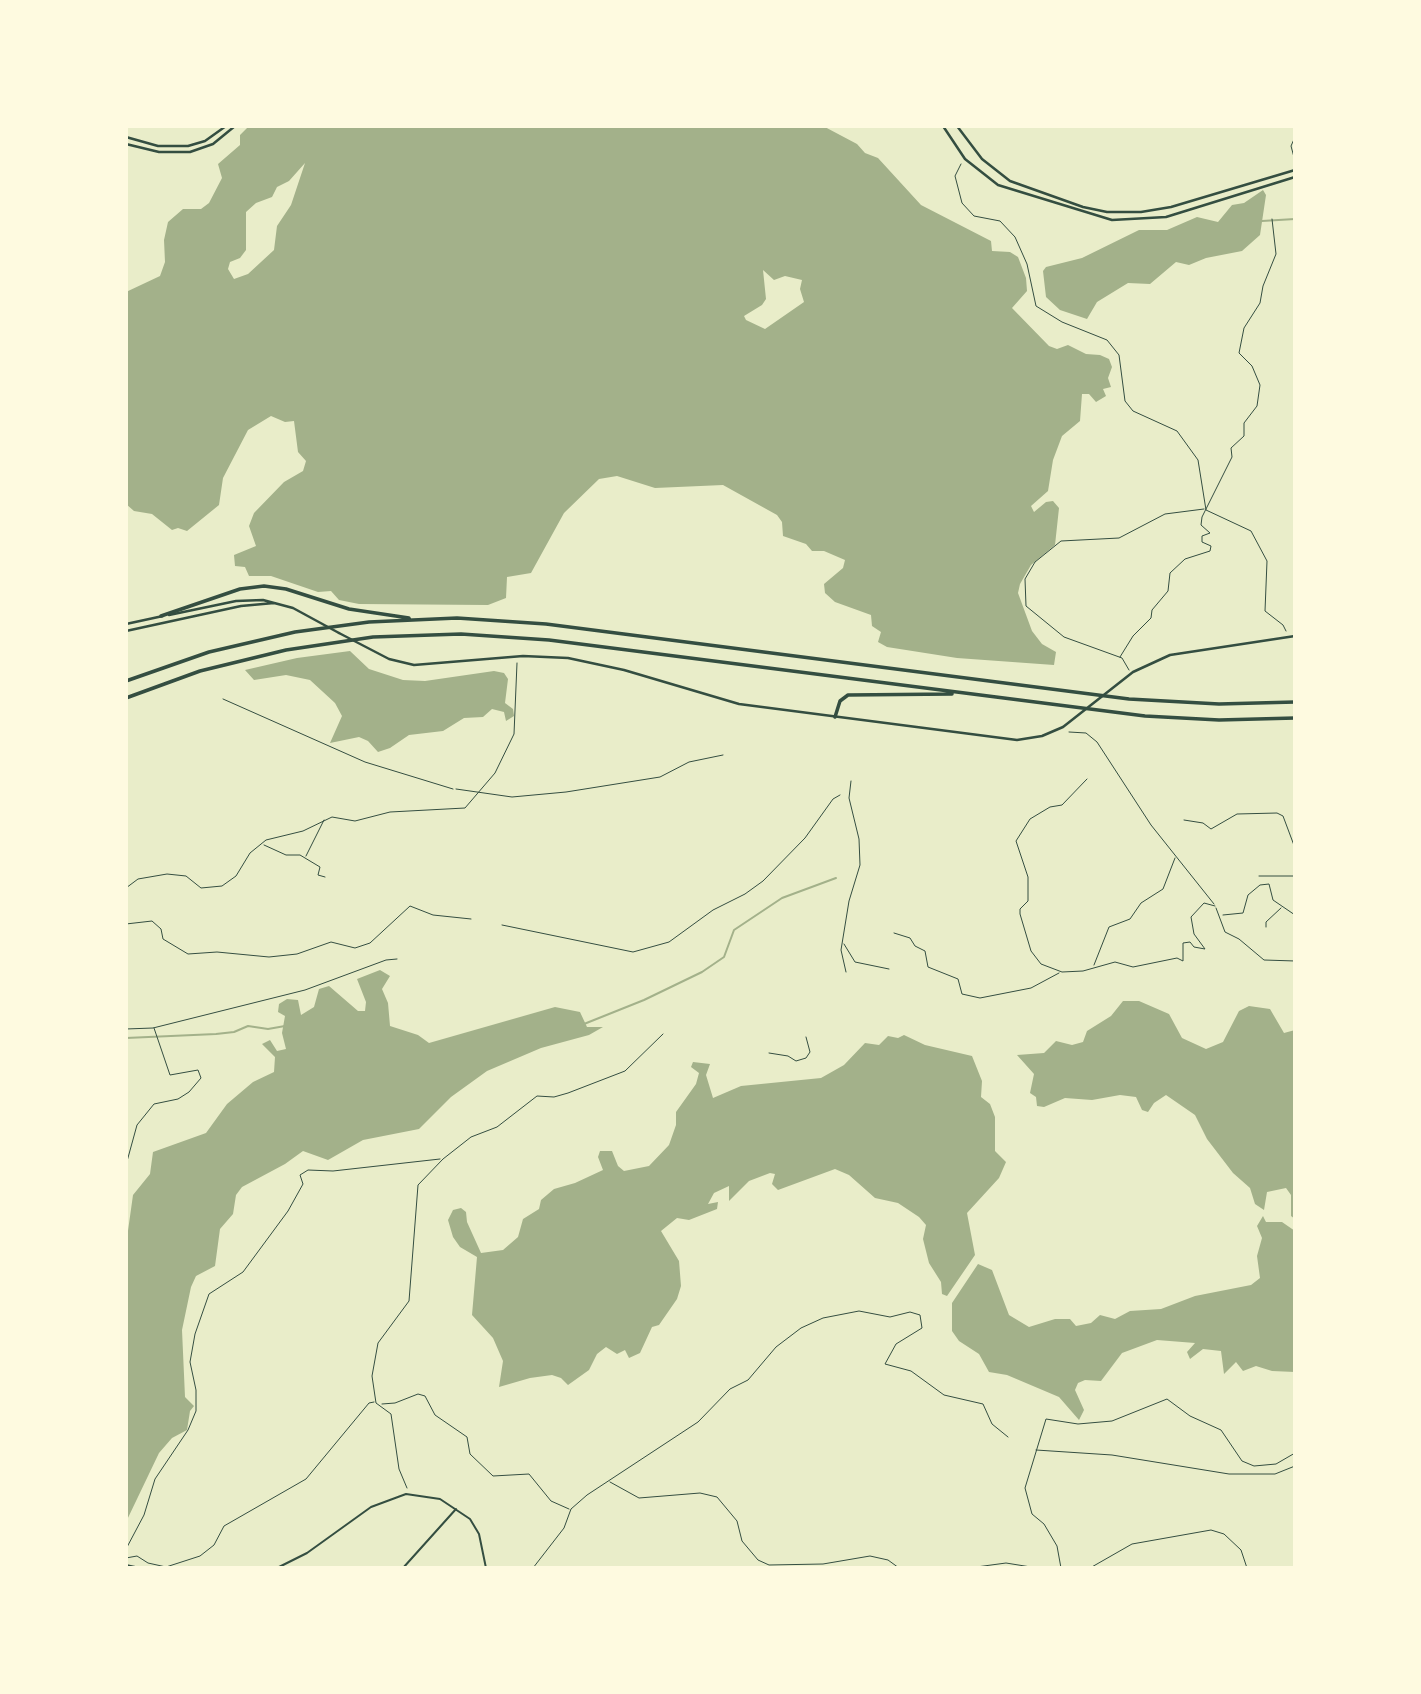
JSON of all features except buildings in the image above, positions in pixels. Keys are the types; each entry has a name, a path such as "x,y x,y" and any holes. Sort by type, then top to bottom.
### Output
{"highway":[{"path":"161,616 240,589 264,586 286,589 349,609 415,619"},
{"path":"126,681 194,656 267,637 340,625 472,618 546,624 1111,696 1204,704 1295,702"},
{"path":"126,698 200,671 272,652 358,639 439,634 535,638 1094,710 1196,720 1295,718"},
{"path":"835,717 840,701 848,695 963,693"}],"main road":[{"path":"126,137 162,146 191,145 208,140 226,126"},
{"path":"126,144 159,152 190,152 213,144 235,126"},
{"path":"950,126 944,127 965,159 998,185 1091,216 1129,221 1171,216 1295,177"},
{"path":"957,126 978,155 1003,177 1026,188 1083,207 1127,213 1177,205 1295,170"},
{"path":"998,185 1003,177"},
{"path":"1268,177 1269,183"},
{"path":"126,624 240,600 276,603 398,662 423,666 552,656 592,662 720,701 1006,740 1036,738 1066,725 1130,674 1152,662 1187,650 1295,636"},
{"path":"126,631 241,606 276,603"}],"street":[{"path":"277,1568 307,1553 371,1507 406,1494 440,1499 470,1519 479,1534 486,1568"},
{"path":"403,1568 456,1508"},
{"path":"126,1565 140,1568"}],"path":[{"path":"1295,137 1291,146 1295,161"},
{"path":"965,159 955,176 962,202 974,216 1000,221 1014,237 1027,264 1036,306 1062,322 1107,340 1119,355 1125,401 1133,411 1177,431 1198,460 1206,510"},
{"path":"1120,657 1133,636 1151,618 1152,610 1168,591 1170,573 1185,559 1210,551 1211,546 1202,542 1202,536 1210,533 1201,525 1232,457 1231,448 1244,436 1244,423 1257,405 1260,385 1252,366 1239,353 1244,328 1260,303 1263,285 1276,254 1272,219"},
{"path":"1130,674 1120,657 1065,637 1026,606 1023,584 1030,570 1035,562 1061,541 1119,538 1165,514 1206,510 1251,531 1266,561 1265,611 1283,625 1287,636"},
{"path":"126,888 138,879 167,874 186,876 201,888 222,887 236,876 250,853 262,843 274,836 303,831 325,819 339,817 355,821 390,812 457,809 471,805 495,773 514,734 517,657"},
{"path":"223,699 365,762 455,789 502,796 532,796 660,777 689,762 723,755"},
{"path":"1069,732 1086,733 1097,742 1175,857 1200,883 1221,916 1225,932 1239,939 1264,960 1295,961"},
{"path":"1087,779 1062,805 1050,807 1030,819 1016,841 1028,877 1028,901 1020,909 1031,951 1041,964 1062,972 1083,971 1115,962 1133,967 1177,958 1182,961 1183,943 1205,949 1194,934 1191,917 1204,903 1215,906"},
{"path":"846,972 841,957 849,901 860,865 859,839 849,798 851,781"},
{"path":"502,925 633,952 669,942 713,910 745,894 763,881 805,838 840,795"},
{"path":"1184,820 1203,823 1211,829 1237,814 1278,813 1283,816 1295,848"},
{"path":"306,858 325,819"},
{"path":"262,843 286,855 306,858 320,867 318,875 325,877"},
{"path":"1093,967 1109,927 1130,919 1141,903 1163,889 1175,857"},
{"path":"1259,876 1295,876"},
{"path":"1221,916 1243,912 1248,895 1265,884 1270,885 1273,900 1295,915"},
{"path":"126,924 152,922 160,929 163,939 188,954 217,952 269,957 297,954 331,942 355,948 370,943 410,906 433,915 471,919"},
{"path":"1266,927 1266,922 1282,908"},
{"path":"894,933 910,939 915,946 925,951 928,967 958,979 962,994 980,998 1031,988 1062,972"},
{"path":"844,942 848,954 855,962 889,969"},
{"path":"126,1029 153,1028 305,990 397,959"},
{"path":"126,1165 137,1125 154,1104 178,1099 189,1092 201,1078 202,1072 198,1070 170,1075 153,1028"},
{"path":"376,1403 372,1376 378,1343 409,1301 418,1185 443,1159 471,1137 497,1127 537,1096 554,1097 625,1071 663,1034"},
{"path":"769,1053 788,1056 796,1061 806,1058 810,1052 806,1037"},
{"path":"126,1549 144,1515 155,1479 188,1430 195,1411 196,1390 190,1362 195,1334 209,1294 243,1272 288,1211 303,1184 300,1175 308,1170 362,1168 443,1159"},
{"path":"533,1568 564,1528 571,1509 608,1481 698,1422 730,1389 748,1380 776,1346 817,1321 859,1311 890,1317 910,1312 920,1315 922,1328 896,1344 885,1364 911,1371 944,1395 983,1404 992,1424 1008,1437"},
{"path":"382,1405 407,1400 418,1394 425,1396 435,1415 467,1437 470,1454 493,1476 529,1474 551,1501 571,1509"},
{"path":"1061,1568 1057,1546 1044,1524 1032,1514 1025,1488 1034,1466 1034,1450 1041,1442 1046,1419 1078,1424 1112,1421 1167,1399 1190,1416 1221,1430 1242,1461 1254,1466 1276,1464 1295,1453"},
{"path":"126,1558 137,1556 156,1566 166,1567 201,1556 214,1545 224,1526 306,1479 369,1403 382,1405 391,1414 398,1469 407,1486 406,1494"},
{"path":"1034,1450 1112,1455 1229,1474 1275,1474 1295,1466"},
{"path":"608,1481 639,1498 684,1493 712,1494 737,1521 742,1541 758,1560 769,1565 815,1565 870,1556 888,1560 899,1568"},
{"path":"1090,1568 1132,1544 1211,1530 1224,1534 1241,1550 1247,1568"},
{"path":"969,1568 1006,1563 1037,1568"}],"shaded area":[{"path":"249,126 823,126 857,144 865,153 878,158 921,205 991,241 992,251 1010,252 1018,257 1026,278 1027,291 1012,308 1049,346 1057,349 1068,345 1086,354 1109,359 1112,367 1108,378 1111,387 1103,389 1106,396 1096,402 1089,394 1082,394 1080,421 1062,436 1053,460 1048,491 1031,506 1034,512 1046,502 1053,501 1059,508 1055,545 1031,565 1018,593 1032,631 1042,644 1056,652 1054,665 957,658 887,647 878,642 881,632 872,626 871,615 835,602 825,593 824,584 843,568 845,560 824,551 812,551 806,544 783,536 782,522 777,515 723,485 655,488 617,476 599,479 564,513 531,573 507,577 506,598 488,605 359,604 339,600 331,591 318,592 271,576 249,576 245,567 235,566 234,555 256,546 249,526 254,513 284,482 303,471 306,461 298,452 294,421 285,422 271,416 248,430 223,478 219,505 187,531 178,528 172,530 152,514 134,511 126,504 126,292 160,276 165,262 164,240 168,222 183,209 201,209 209,203 222,178 218,164 240,145 240,135","holes":["305,163 291,205 277,226 274,250 248,274 234,279 228,269 230,262 240,258 246,250 246,212 256,203 272,197 277,187 289,181","763,270 774,280 785,276 802,280 800,289 804,302 765,329 746,320 744,316 762,305 766,299"]},
{"path":"1263,190 1266,195 1260,235 1242,251 1206,258 1189,265 1176,262 1150,284 1128,283 1097,302 1087,319 1060,310 1046,297 1043,271 1046,267 1082,258 1139,230 1167,230 1197,217 1218,222 1232,205 1244,203"},
{"path":"350,651 369,669 403,680 425,681 494,671 504,673 508,679 505,703 513,709 514,716 506,721 504,712 492,709 483,717 464,718 443,731 409,735 390,748 378,752 368,741 359,737 330,743 342,716 335,703 310,680 286,675 254,680 245,670 297,658"},
{"path":"380,970 390,976 382,989 388,1003 390,1026 418,1035 429,1043 555,1007 580,1012 587,1027 603,1027 589,1035 541,1048 487,1071 451,1097 419,1129 363,1140 328,1160 303,1151 242,1187 236,1195 233,1214 220,1229 215,1266 196,1276 191,1287 182,1330 185,1397 194,1406 190,1411 187,1430 172,1438 159,1453 126,1522 126,1245 133,1195 150,1174 153,1152 206,1133 227,1104 253,1082 274,1072 275,1057 262,1044 270,1040 277,1051 286,1049 282,1033 285,1016 278,1012 279,1004 287,999 298,1000 301,1015 314,1007 319,989 329,986 358,1011 365,1011 366,1002 357,979"},
{"path":"1123,1001 1139,1001 1169,1014 1182,1038 1206,1049 1223,1042 1239,1011 1249,1006 1270,1009 1284,1033 1295,1030 1295,1219 1291,1216 1291,1195 1286,1188 1267,1192 1264,1210 1255,1204 1250,1188 1233,1173 1207,1139 1195,1115 1166,1095 1154,1103 1148,1112 1142,1110 1136,1097 1120,1095 1092,1100 1065,1098 1044,1107 1037,1106 1036,1097 1030,1093 1034,1074 1017,1055 1044,1053 1056,1041 1072,1045 1083,1042 1087,1031 1111,1016"},
{"path":"904,1035 925,1045 972,1056 982,1081 981,1097 990,1104 995,1117 995,1151 1006,1162 999,1178 967,1213 975,1255 947,1296 942,1294 941,1282 929,1263 923,1239 926,1225 919,1217 898,1203 875,1198 849,1175 835,1169 778,1190 772,1184 775,1174 770,1173 749,1181 729,1201 729,1186 714,1193 708,1204 718,1202 717,1209 689,1220 677,1218 661,1231 679,1261 681,1286 677,1299 659,1325 652,1327 640,1353 629,1358 625,1350 617,1354 606,1347 597,1354 589,1370 568,1385 561,1378 552,1375 499,1387 503,1361 493,1338 472,1315 477,1257 460,1247 453,1237 448,1220 453,1210 461,1208 466,1212 467,1222 481,1253 503,1250 518,1237 523,1219 539,1209 541,1200 554,1189 603,1170 598,1157 600,1151 612,1151 618,1166 624,1171 649,1166 669,1145 676,1125 676,1112 696,1084 699,1073 691,1067 693,1062 710,1064 706,1075 713,1098 741,1086 821,1078 844,1065 865,1043 879,1045 888,1036 898,1038"},
{"path":"1263,1216 1266,1222 1282,1222 1295,1231 1295,1372 1272,1371 1256,1366 1243,1371 1236,1362 1224,1374 1221,1351 1203,1349 1190,1359 1187,1352 1195,1343 1157,1340 1122,1353 1101,1381 1085,1380 1078,1383 1075,1390 1084,1410 1079,1420 1059,1397 1007,1375 989,1372 979,1354 959,1341 952,1331 952,1303 978,1264 992,1270 1009,1315 1029,1327 1055,1319 1070,1319 1076,1326 1091,1323 1100,1315 1115,1319 1130,1311 1161,1309 1195,1296 1251,1285 1260,1278 1257,1256 1262,1238 1257,1226"}],"waterway":[{"path":"1262,221 1295,219"},
{"path":"584,1024 644,1000 702,972 724,957 734,930 782,898 836,878"},
{"path":"126,1038 216,1034 234,1032 248,1026 268,1029 285,1026"}]}
